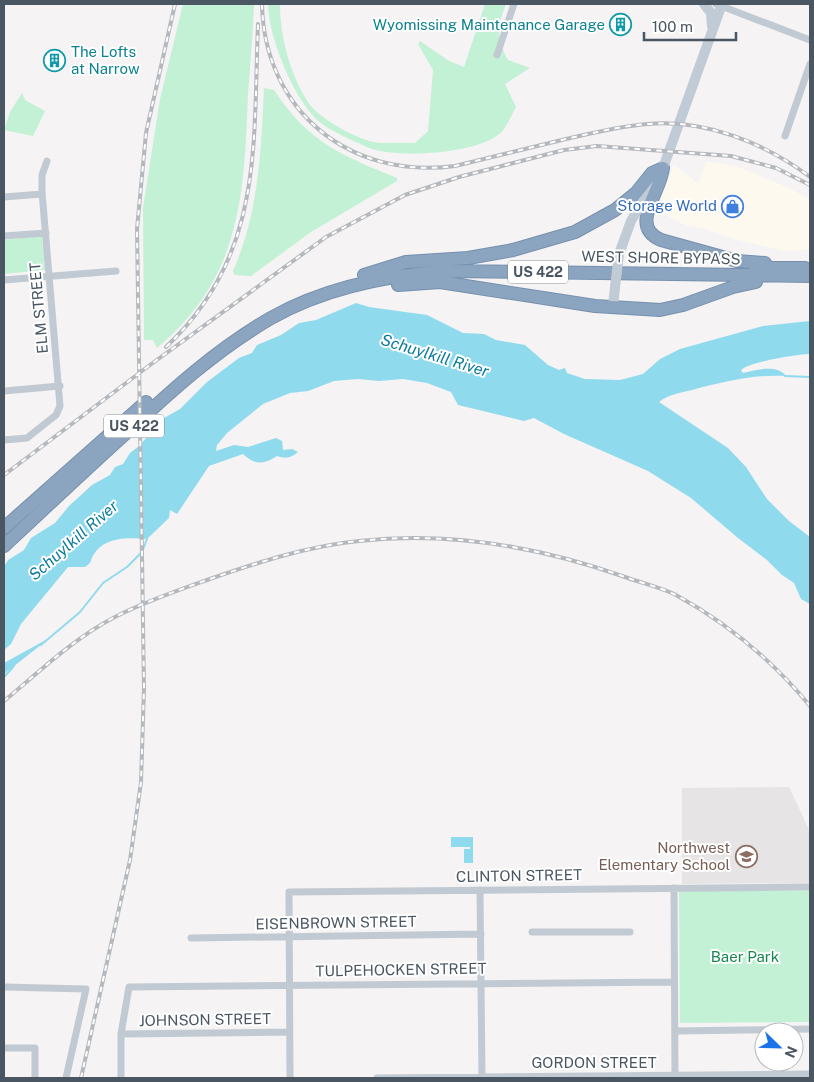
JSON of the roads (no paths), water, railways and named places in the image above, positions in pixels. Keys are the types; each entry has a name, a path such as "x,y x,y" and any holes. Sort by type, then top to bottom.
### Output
{"highway":[{"path":"364,275 406,262 487,255 540,244 567,235 586,227 615,210 636,193 652,173 663,168 662,180 646,217 647,228 654,237 737,261 810,266"},
{"name":"WEST SHORE BYPASS","path":"4,528 176,376 220,340 270,311 323,288 364,275 433,264 810,266"},
{"name":"WEST SHORE BYPASS","path":"4,546 189,374 225,347 273,318 309,301 357,285 425,272 483,270 810,276"},
{"path":"273,318 366,289 426,282 458,284 595,306 668,310 748,283 810,281"}],"street":[{"path":"497,55 514,4"},
{"path":"704,4 711,14 712,32"},
{"path":"613,306 619,254 631,220 663,168 712,32 720,4 810,40"},
{"path":"785,136 810,64"},
{"name":"ELM STREET","path":"4,440 27,438 56,415 60,406 60,386 42,194 42,175 47,161"},
{"path":"4,196 42,194"},
{"path":"4,236 46,233"},
{"path":"4,280 116,271"},
{"path":"4,391 60,386"},
{"name":"CLINTON STREET","path":"289,938 288,892 810,887"},
{"path":"674,888 675,1077"},
{"path":"480,890 482,1078"},
{"path":"532,932 630,932"},
{"name":"EISENBROWN STREET","path":"191,938 481,934"},
{"path":"289,938 290,1078"},
{"name":"TULPEHOCKEN STREET","path":"121,1034 129,987 674,982"},
{"path":"4,987 86,989 66,1078"},
{"path":"675,1031 810,1029"},
{"name":"JOHNSON STREET","path":"121,1034 289,1032"},
{"path":"121,1034 121,1078"},
{"path":"4,1048 35,1048 35,1078"},
{"name":"GORDON STREET","path":"377,1078 675,1077 810,1074"}],"water":[{"name":"Schuylkill River","path":"356,303 369,307 427,315 463,333 484,334 496,340 525,345 548,365 559,370 565,368 567,373 585,379 620,380 643,374 660,359 680,349 763,326 810,321 810,354 763,361 741,370 743,373 760,369 772,369 782,372 786,376 750,377 675,394 659,402 728,448 746,467 767,499 789,521 810,537 810,604 801,599 794,583 782,575 767,560 691,498 648,471 564,434 534,418 524,421 458,405 451,392 427,383 403,379 379,381 358,379 334,381 308,391 290,393 263,404 227,433 217,445 216,451 234,445 248,447 276,438 282,441 283,450 292,449 298,452 293,456 277,456 263,462 255,462 243,454 209,466 177,514 170,510 169,518 147,539 113,540 99,548 90,563 85,567 68,567 21,624 11,644 4,650 4,567 8,560 24,550 31,538 55,523 69,506 92,485 110,475 115,467 123,464 130,453 139,446 164,418 180,409 207,382 239,358 252,353 257,345 281,335 299,323 316,320"},
{"path":"51,637 4,674 4,663"},
{"path":"451,837 473,837 473,863 464,863 464,849 470,849 470,847 451,847"}],"waterway":[{"path":"785,376 810,377"},
{"path":"41,645 80,612 103,583 127,567 142,552 147,539"},
{"path":"4,677 14,666"}],"railway":[{"path":"81,1078 130,860 141,782 144,688 137,229 146,133 175,4"},
{"path":"262,4 267,42 278,76 296,106 320,130 348,149 381,162 417,167 455,166 607,130 669,123 691,125 734,136 774,154 810,177"},
{"path":"166,347 198,312 221,275 237,237 247,197 253,156 258,24"},
{"path":"4,475 150,365 326,237 405,195 459,177 564,150 597,146 731,156 776,168 810,185"},
{"path":"4,701 85,635 115,617 160,597 244,567 301,551 359,541 427,538 494,544 560,557 670,592 695,606 748,644 765,658 810,706"}],"place":[{"name":"Wyomissing Maintenance Garage","path":"621,25"},
{"name":"The Lofts at Narrow","path":"55,61"},
{"name":"Storage World","path":"733,206"},
{"name":"Northwest Elementary School","path":"746,857"}],"park label":[{"name":"Baer Park","path":"745,957"}]}
